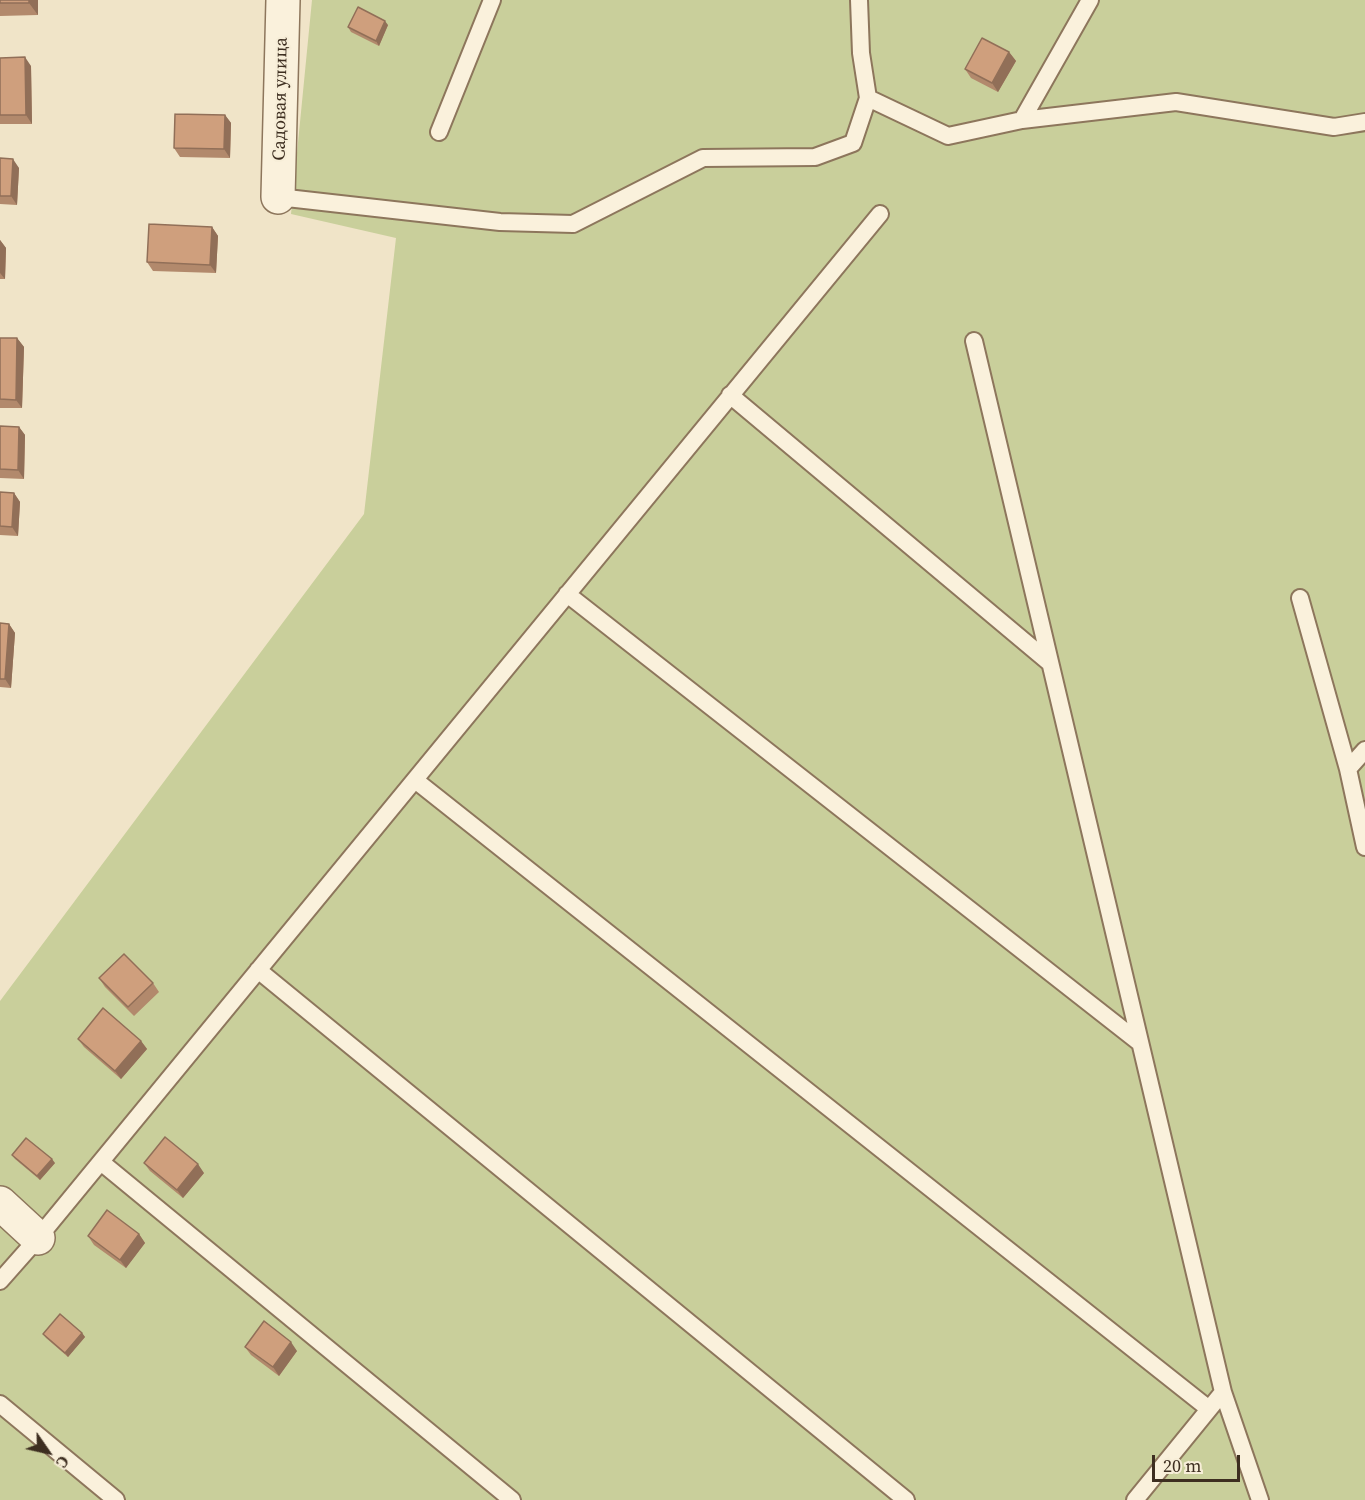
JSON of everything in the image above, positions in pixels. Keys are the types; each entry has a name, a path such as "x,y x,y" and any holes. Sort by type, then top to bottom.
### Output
{"street":[{"name":"Садовая улица","path":"278,197 283,0"},
{"path":"0,1203 38,1238"}],"lane":[{"path":"439,132 492,0"},
{"path":"278,197 500,222 573,225 703,159 815,157 853,143 868,98 861,52 859,0"},
{"path":"1022,120 1090,0"},
{"path":"868,98 948,136 1022,120 1176,102 1334,127 1365,122"},
{"path":"0,1281 101,1162 880,214"},
{"path":"974,341 1223,1392 1260,1500"},
{"path":"730,394 1050,663"},
{"path":"567,594 1140,1043"},
{"path":"1300,598 1348,769 1365,847"},
{"path":"1348,769 1365,750"},
{"path":"415,780 1209,1409"},
{"path":"258,970 906,1500"},
{"path":"101,1162 512,1500"},
{"path":"1135,1500 1223,1392"},
{"path":"0,1404 116,1500"}],"green space":[{"path":"312,0 1365,0 1365,1500 0,1500 0,1001 364,514 396,238 291,214"}],"building":[{"path":"0,0 29,0 29,3 0,3"},
{"path":"358,7 385,21 376,41 348,27"},
{"path":"982,38 1009,52 992,83 965,69"},
{"path":"25,57 26,115 0,115 0,58"},
{"path":"175,114 225,115 224,149 174,148"},
{"path":"0,158 13,159 11,196 0,196"},
{"path":"149,224 212,227 210,265 147,262"},
{"path":"0,338 17,338 16,400 0,399"},
{"path":"0,426 19,427 18,470 0,469"},
{"path":"0,492 14,493 12,527 0,526"},
{"path":"0,623 9,624 5,679 0,679"},
{"path":"124,954 153,983 128,1007 99,978"},
{"path":"103,1008 141,1041 115,1071 78,1039"},
{"path":"165,1137 198,1164 177,1190 144,1163"},
{"path":"26,1138 52,1159 37,1176 12,1155"},
{"path":"107,1210 139,1234 120,1260 88,1236"},
{"path":"60,1314 82,1333 65,1353 43,1334"},
{"path":"264,1321 291,1342 273,1367 245,1347"}]}
